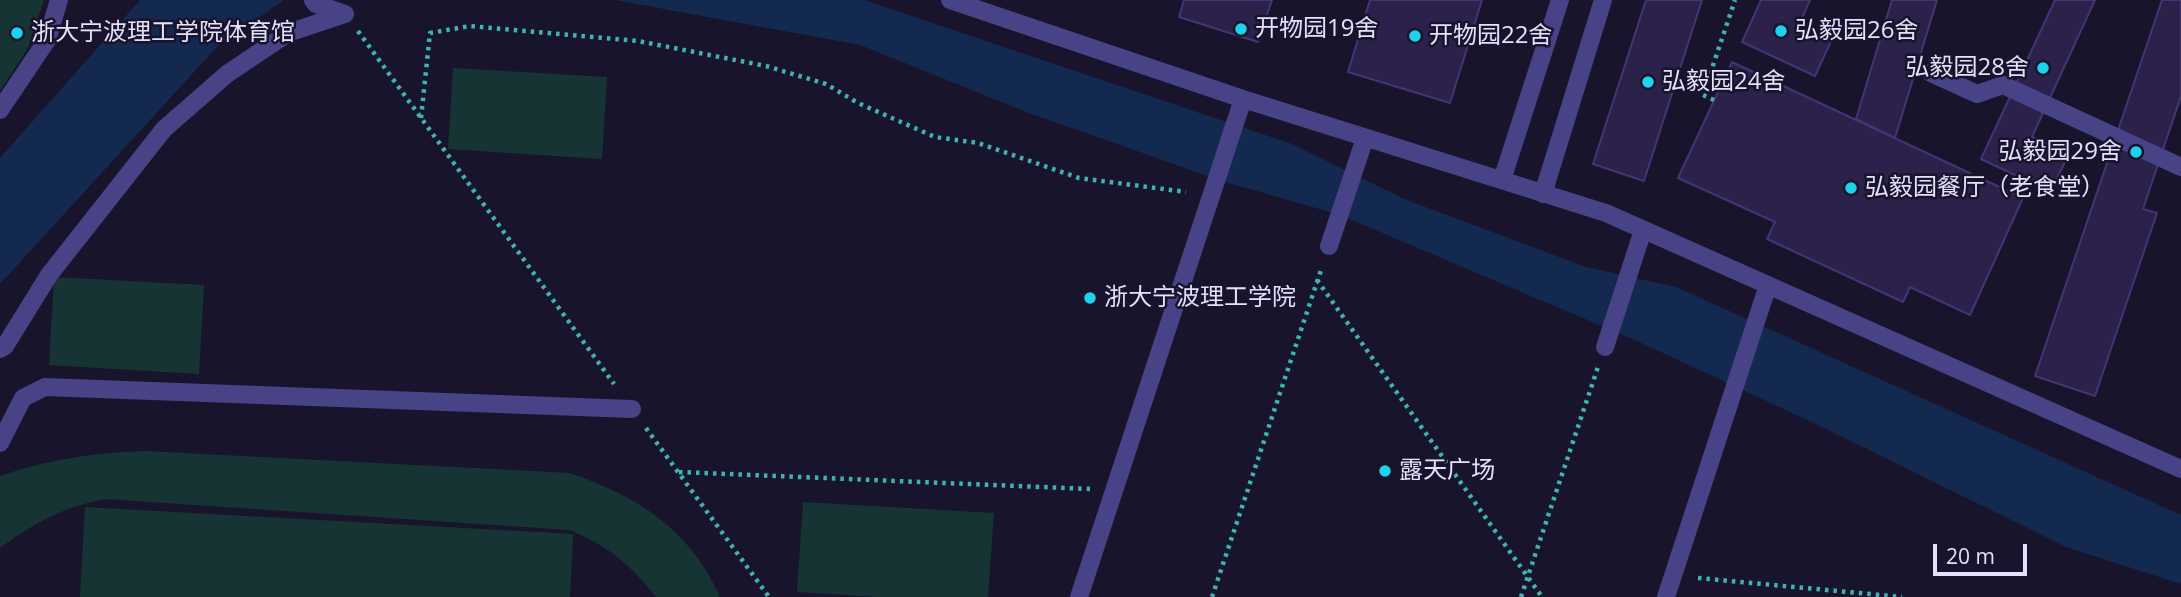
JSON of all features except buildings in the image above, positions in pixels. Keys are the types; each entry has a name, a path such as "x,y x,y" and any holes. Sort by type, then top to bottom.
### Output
{"street":[{"path":"0,110 47,40 59,0"},
{"path":"1502,180 1560,0"},
{"path":"1543,194 1603,0"},
{"path":"958,1 1241,107 1365,138 1606,213 1765,292 2181,469"},
{"path":"315,2 345,13"},
{"path":"0,349 5,346 49,275 164,129 227,74 288,33 345,13"},
{"path":"1931,73 1977,94 2003,85 2181,167"},
{"path":"1079,597 1241,107"},
{"path":"1329,246 1365,138"},
{"path":"1605,346 1643,230"},
{"path":"1666,597 1765,292"},
{"path":"0,443 23,398 45,387 632,409"}],"path":[{"path":"1714,100 1703,95 1735,0"},
{"path":"345,13 769,597"},
{"path":"421,118 430,33 470,26 638,41 766,66 826,84 858,103 935,137 978,143 1079,178 1212,194"},
{"path":"1212,597 1329,246"},
{"path":"1317,280 1542,597"},
{"path":"1521,597 1605,346"},
{"path":"678,472 1115,490"},
{"path":"1673,575 1902,597"}],"green space":[{"name":"浙大宁波理工学院体育馆","path":"0,0 44,0 28,48 0,91"},
{"path":"453,68 607,77 602,159 448,149"},
{"path":"54,277 204,285 199,374 49,365"},
{"path":"146,451 570,473 618,493 659,518 693,552 720,597 656,597 617,557 595,542 569,530 105,499 50,517 0,548 0,476 72,458"},
{"path":"803,502 994,513 988,597 878,597 797,592"},
{"path":"85,507 573,534 570,597 80,597"}],"water":[{"path":"140,0 284,0 216,48 0,284 0,158"},
{"path":"615,0 864,0 1292,144 1404,199 1586,267 1676,287 2181,515 2181,584 2066,547 1816,424 1637,341 1340,215 1222,181 1029,113 860,45"}],"place":[{"name":"开物园19舍","path":"1241,29"},
{"name":"弘毅园26舍","path":"1781,31"},
{"name":"浙大宁波理工学院体育馆","path":"17,33"},
{"name":"开物园22舍","path":"1415,36"},
{"name":"弘毅园28舍","path":"2043,68"},
{"name":"弘毅园24舍","path":"1648,82"},
{"name":"弘毅园29舍","path":"2136,152"},
{"name":"弘毅园餐厅（老食堂）","path":"1851,188"},
{"name":"浙大宁波理工学院","path":"1090,298"},
{"name":"露天广场","path":"1385,471"}]}
